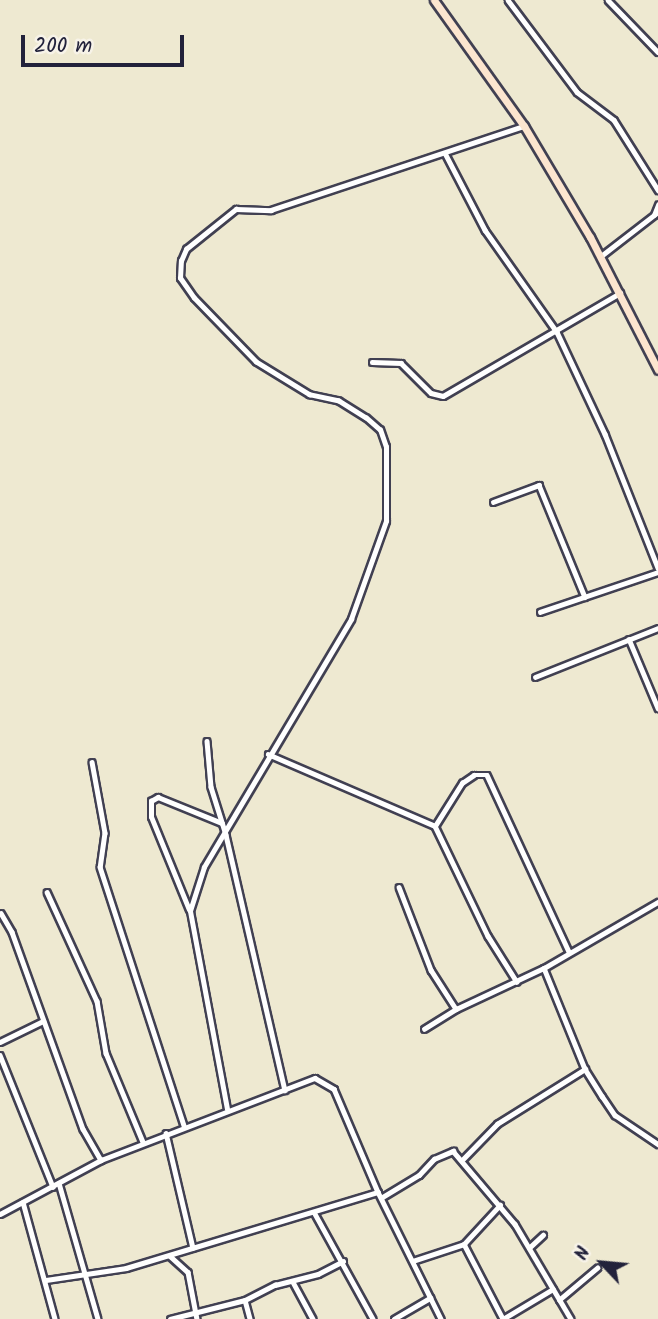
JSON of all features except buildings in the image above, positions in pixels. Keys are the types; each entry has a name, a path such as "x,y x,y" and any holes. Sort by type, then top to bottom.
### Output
{"main road":[{"path":"434,0 524,126 601,256 658,370"}],"street":[{"path":"508,0 577,92 614,120 658,190"},
{"path":"608,0 658,52"},
{"path":"190,911 204,867 226,835 268,754 351,619 376,556 386,521 386,447 380,430 366,418 339,401 310,395 256,362 194,298 180,278 181,261 186,249 236,209 271,210 524,126"},
{"path":"444,153 485,230 557,332 605,434 658,570 540,611"},
{"path":"601,256 656,214 658,205"},
{"path":"372,362 401,363 431,393 443,396 620,293"},
{"path":"493,502 539,485 585,597"},
{"path":"535,677 658,628"},
{"path":"629,639 658,708"},
{"path":"207,741 211,787 226,835 285,1090"},
{"path":"268,754 435,827 488,936 517,982"},
{"path":"92,762 105,833 100,867 184,1126"},
{"path":"435,827 462,783 474,775 487,775 569,952"},
{"path":"223,824 200,811 158,797 152,801 151,817 190,911 226,1110"},
{"path":"400,887 431,970 456,1009"},
{"path":"47,892 97,1002 106,1053 143,1142"},
{"path":"424,1029 456,1009 544,968 658,902"},
{"path":"1,914 12,932 83,1129 101,1160"},
{"path":"544,968 585,1069 615,1115 658,1144"},
{"path":"0,1042 43,1021"},
{"path":"0,1055 3,1072 53,1186"},
{"path":"463,1159 497,1124 585,1069"},
{"path":"0,1214 101,1160 226,1110 314,1079 334,1089 378,1192 441,1319"},
{"path":"166,1133 193,1248"},
{"path":"381,1198 419,1175 434,1159 453,1151 463,1159 500,1205 571,1319"},
{"path":"59,1183 98,1319"},
{"path":"46,1280 126,1268 378,1192"},
{"path":"23,1202 55,1319"},
{"path":"413,1261 464,1244 500,1205"},
{"path":"314,1212 373,1319"},
{"path":"529,1248 543,1236"},
{"path":"464,1244 503,1319 553,1289"},
{"path":"170,1255 188,1272 197,1319"},
{"path":"170,1319 245,1300 275,1284 293,1282 343,1261"},
{"path":"559,1300 597,1268"},
{"path":"293,1282 313,1319"},
{"path":"394,1319 430,1298"},
{"path":"245,1300 250,1319"}]}
